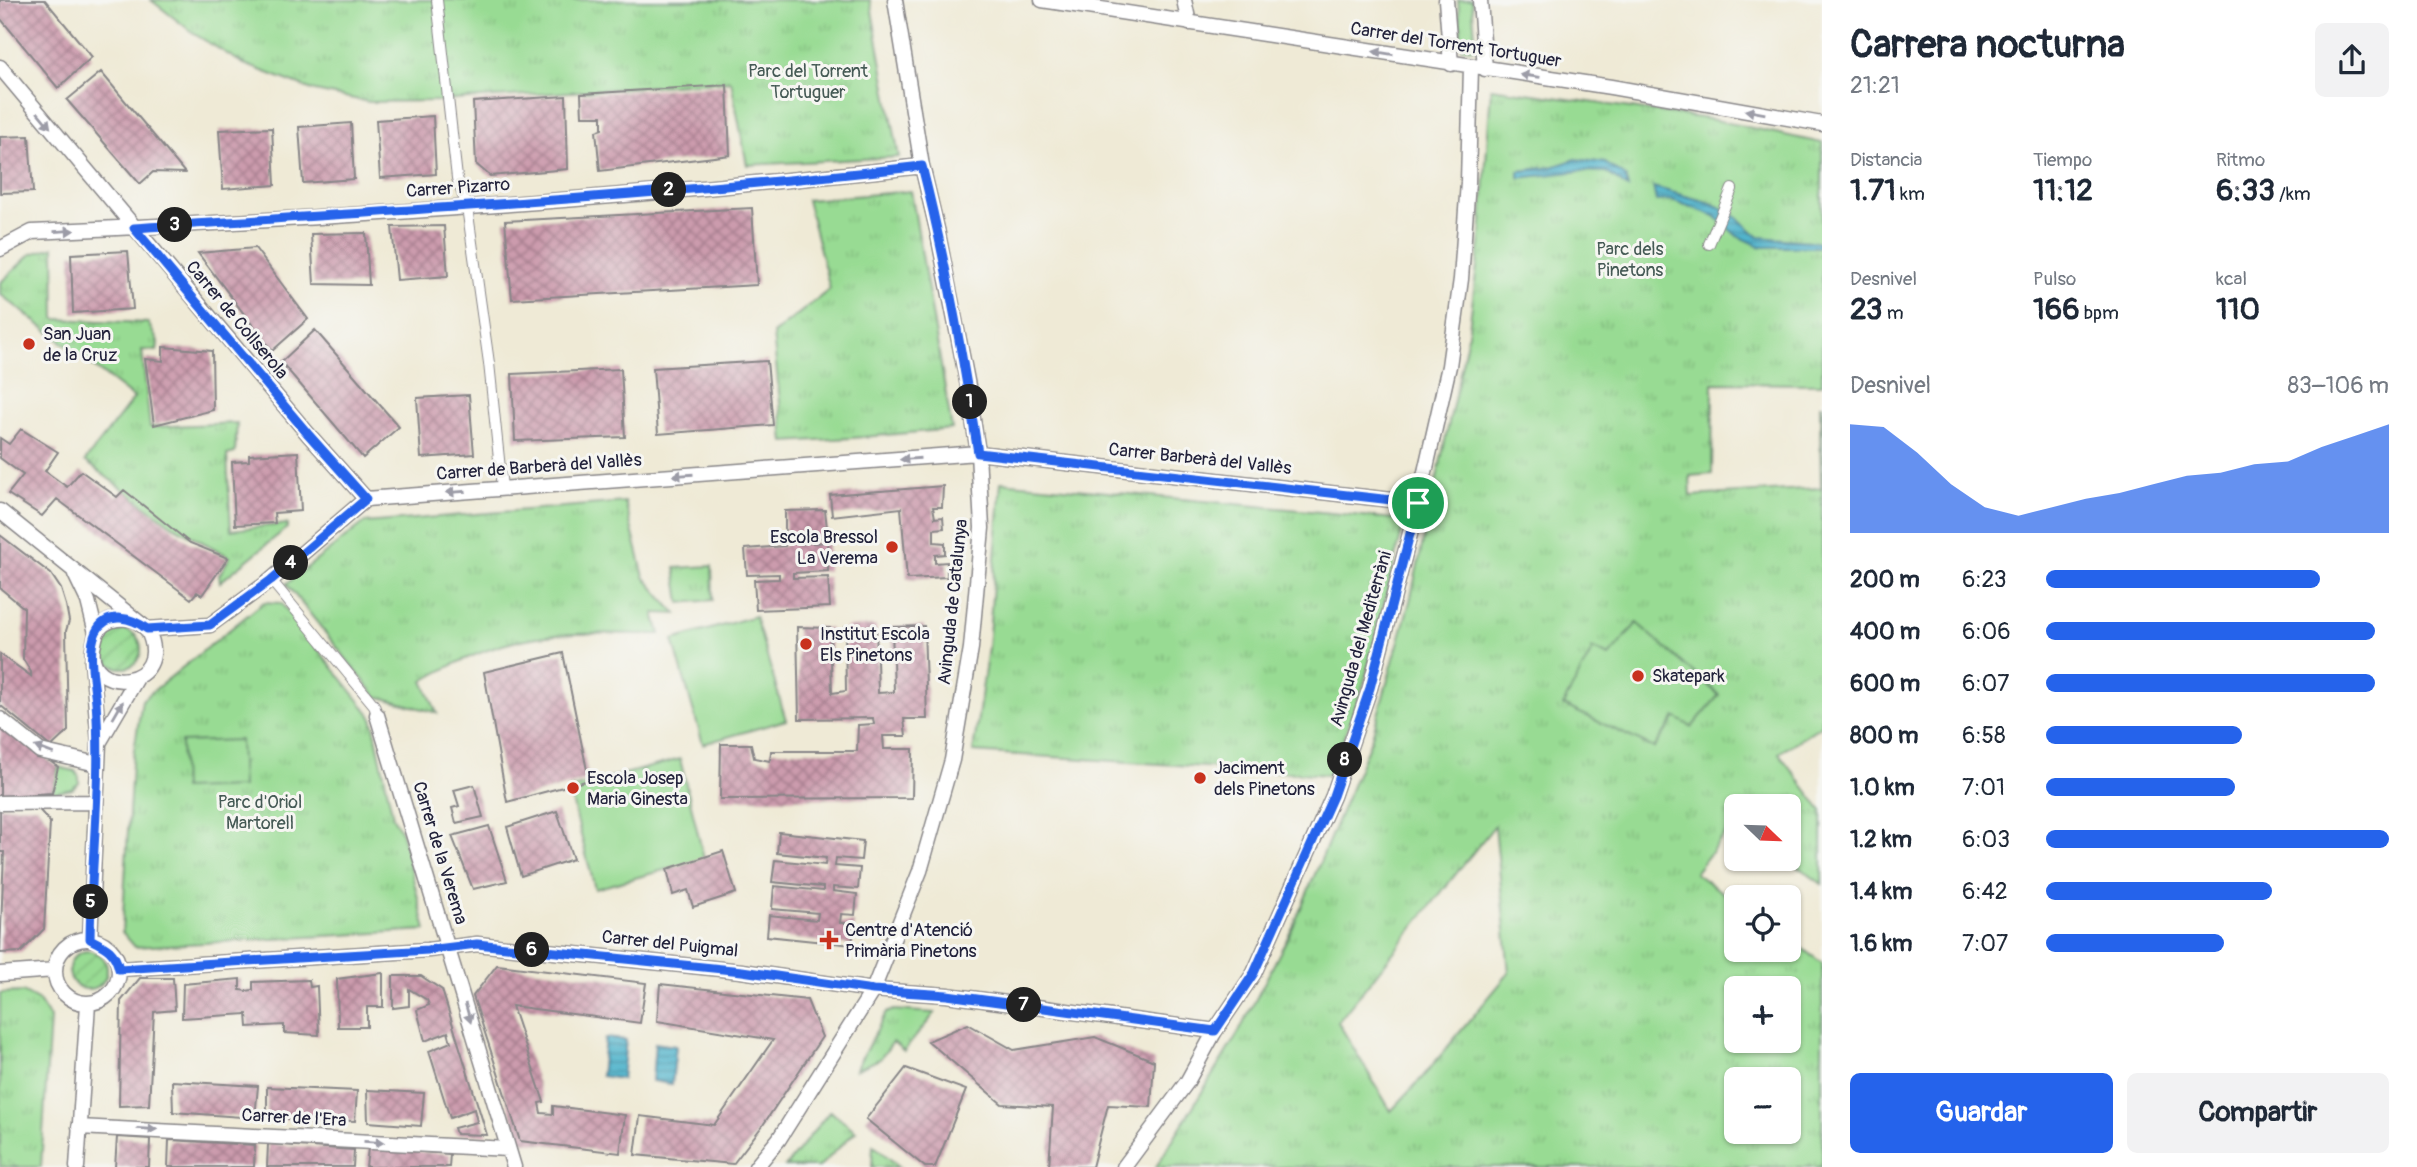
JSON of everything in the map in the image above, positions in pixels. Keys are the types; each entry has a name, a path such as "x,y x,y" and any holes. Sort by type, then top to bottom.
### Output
{"street":[{"path":"437,0 457,178 467,207 489,363 502,488"},
{"name":"Avinguda de Catalunya","path":"756,1167 779,1139 873,990 920,871 952,760 971,648 982,528 978,453 968,386 922,166 895,0"},
{"name":"Carrer del Torrent Tortuguer","path":"1042,0 1611,87 1822,124"},
{"path":"1184,0 1189,23"},
{"path":"1446,0 1451,64"},
{"name":"Avinguda del Mediterràni","path":"1124,1167 1187,1082 1215,1031 1254,973 1333,796 1370,688 1418,503 1449,366 1461,279 1478,68 1480,0"},
{"name":"Carrer de Collserola","path":"0,67 308,434 366,499"},
{"name":"Carrer Pizarro","path":"0,248 32,232 467,207 808,179 922,166"},
{"path":"1709,244 1732,189"},
{"name":"Carrer Barberà del Vallès","path":"978,453 1418,503"},
{"name":"Carrer de Barberà del Vallès","path":"366,499 978,453"},
{"path":"96,633 102,626 118,618 142,625 210,625 271,580 366,499"},
{"path":"0,511 142,625 153,642 154,656 148,668 137,678 99,743"},
{"path":"70,567 89,601 96,633 92,656 99,743 90,939"},
{"name":"Carrer de la Verema","path":"271,580 374,705 514,1167"},
{"path":"92,656 101,672 109,678 128,681 137,678"},
{"path":"0,719 40,751 97,764"},
{"path":"0,803 95,802"},
{"path":"90,939 110,949 119,969 117,984 110,993 99,1001 88,1004 74,1001 64,994 56,981 55,970 59,956 66,947 78,940 90,939"},
{"name":"Carrer del Puigmal","path":"119,969 477,944 742,971 873,990 947,995 1215,1031"},
{"path":"0,974 55,970"},
{"path":"77,1167 88,1004"},
{"name":"Carrer de l'Era","path":"79,1127 508,1149"}],"green space":[{"name":"Parc del Torrent Tortuguer","path":"151,0 870,0 899,157 747,165 731,81 438,101 369,102 315,91 244,64 196,35"},
{"path":"1458,0 1472,0 1476,49 1462,48"},
{"name":"Parc dels Pinetons","path":"1491,88 1715,120 1822,143 1822,384 1713,383 1712,474 1690,476 1691,496 1821,488 1822,405 1822,725 1779,753 1822,811 1822,884 1801,869 1801,794 1724,794 1724,836 1695,873 1724,894 1724,962 1801,962 1801,948 1822,963 1822,1167 1156,1167 1240,1030 1293,927 1371,740 1410,601 1468,336 1481,236","holes":["1593,649 1608,656 1676,717 1654,748","1495,825 1509,973 1391,1111 1338,1022"]},
{"path":"911,191 952,429 784,442 773,334 830,289 807,200"},
{"path":"54,247 55,319 148,323 158,342 157,351 142,350 150,427 237,423 235,453 227,455 231,530 287,524 287,528 220,582 219,575 230,557 171,525 85,461 134,398 0,294 0,283 31,254"},
{"path":"1001,482 1405,520 1364,683 1330,775 973,752 988,648"},
{"path":"625,502 644,577 676,614 654,613 660,634 556,635 521,640 487,650 423,681 437,713 376,696 286,584 364,523"},
{"path":"712,566 713,600 680,603 675,568"},
{"name":"Parc d'Oriol Martorell","path":"264,602 281,603 372,717 393,817 402,834 426,930 135,947 122,932 132,763 142,700"},
{"path":"755,616 786,720 703,744 673,640"},
{"name":"Skatepark","path":"1637,623 1719,695 1692,727 1675,717 1654,748 1563,705 1593,649 1609,656"},
{"path":"122,630 135,636 141,649 135,662 122,668 109,662 103,649 109,636"},
{"path":"240,740 242,787 183,789 181,742"},
{"path":"680,759 704,859 595,889 569,789"},
{"path":"58,767 75,771 79,783 72,789 52,793"},
{"path":"88,951 101,957 107,970 101,983 88,989 75,983 69,970 75,957"},
{"path":"23,992 39,1001 50,1018 41,1167 0,1167 0,993"},
{"path":"894,1010 935,1013 904,1051 893,1042 880,1059 855,1070 886,1013"},
{"path":"830,1111 856,1131 819,1167 785,1167"},
{"path":"873,1145 900,1167 872,1167"}],"water":[{"path":"1576,159 1605,163 1626,177 1628,188 1606,172 1581,171 1519,178 1519,171 1552,167"},
{"path":"1653,187 1711,203 1733,214 1759,237 1822,242 1822,247 1761,247 1737,236 1715,216 1672,200 1656,201"},
{"path":"605,1038 626,1040 622,1079 601,1076"},
{"path":"655,1043 676,1046 672,1084 652,1081"}],"building":[{"path":"0,0 45,0 92,57 58,88 0,18"},
{"path":"101,72 185,173 153,172 140,184 67,100"},
{"path":"727,85 730,155 600,171 596,131 602,129 602,116 582,116 581,94"},
{"path":"566,96 568,169 490,176 476,164 473,102"},
{"path":"433,116 436,174 380,178 376,120"},
{"path":"351,123 354,179 303,183 299,127"},
{"path":"272,128 275,185 223,189 219,130"},
{"path":"29,136 33,192 0,193 0,137"},
{"path":"752,208 757,285 512,299 505,221"},
{"path":"444,226 448,276 397,280 392,227"},
{"path":"366,233 369,285 314,284 311,234"},
{"path":"255,248 308,319 272,351 198,253"},
{"path":"128,251 133,309 73,313 71,254"},
{"path":"315,330 399,427 363,458 281,362"},
{"path":"163,347 212,351 213,410 154,425 145,359 163,361"},
{"path":"767,361 773,425 658,434 653,368"},
{"path":"621,369 625,437 515,441 512,374"},
{"path":"469,395 474,454 421,458 417,398"},
{"path":"21,429 58,452 45,471 67,487 81,471 117,497 124,490 190,543 228,558 202,595 197,592 191,599 57,499 42,516 8,494 23,475 0,458 0,438 9,444"},
{"path":"298,452 301,511 274,513 275,523 235,525 232,462 249,461 249,455"},
{"path":"943,486 942,507 933,507 935,518 943,517 944,528 934,529 934,542 945,543 945,554 935,555 935,563 947,562 947,577 907,579 901,508 832,516 830,495"},
{"path":"825,510 828,537 794,539 795,544 828,542 828,571 793,573 793,578 828,577 830,607 756,610 754,580 779,579 779,574 747,575 745,549 785,546 785,511"},
{"path":"0,535 51,574 61,589 66,605 69,621 66,631 68,731 51,747 0,705 0,654 31,676 31,672 23,659 24,608 0,588"},
{"path":"876,626 878,693 894,692 892,627 924,626 927,719 904,719 906,736 883,736 884,749 913,749 912,798 720,799 721,744 751,744 754,758 770,761 771,751 857,751 858,725 874,724 873,718 799,719 797,627 830,628 832,693 846,691 845,627"},
{"path":"563,653 589,780 507,802 484,672"},
{"path":"0,725 58,767 52,793 0,796"},
{"path":"474,785 483,817 456,823 452,808 459,806 454,790"},
{"path":"36,806 50,822 44,929 21,952 0,953 4,852 0,852 0,807"},
{"path":"557,811 573,859 521,876 507,827"},
{"path":"489,826 507,881 473,889 452,836"},
{"path":"779,832 863,841 861,860 836,858 835,866 860,868 858,889 833,887 833,891 857,894 855,915 841,914 840,923 854,923 852,945 767,936 769,915 817,920 818,913 772,909 774,886 823,891 823,887 772,882 775,860 825,865 826,858 777,853"},
{"path":"723,851 736,893 693,907 688,890 673,895 667,869"},
{"path":"497,965 646,983 640,1023 512,1006 544,1102 539,1103 541,1113 553,1114 553,1106 625,1115 620,1153 520,1141 473,996"},
{"path":"383,973 383,1007 367,1007 367,1027 338,1027 337,979"},
{"path":"393,976 421,976 442,990 487,1135 456,1134 454,1128 477,1122 474,1109 450,1118 429,1051 451,1042 448,1032 425,1041 417,1010 429,1005 427,1000 409,989 409,1006 393,1008"},
{"path":"140,978 173,978 175,1010 154,1012 149,1105 119,1106 121,1001"},
{"path":"240,979 240,990 246,991 253,990 253,982 309,980 310,987 317,986 319,1035 284,1033 284,1025 248,1027 247,1014 182,1018 183,984"},
{"path":"660,984 807,1000 822,1037 763,1125 733,1164 635,1155 640,1116 714,1125 773,1040 657,1021"},
{"path":"968,1024 1014,1050 1095,1037 1154,1061 1151,1107 1108,1105 1092,1167 1049,1167 1053,1107 1002,1104 928,1041"},
{"path":"906,1068 966,1090 935,1167 925,1167 866,1119"},
{"path":"172,1081 258,1086 255,1118 173,1112"},
{"path":"267,1087 357,1091 355,1121 267,1118"},
{"path":"367,1090 424,1093 421,1126 368,1122"},
{"path":"117,1137 150,1139 149,1167 115,1167"},
{"path":"169,1140 255,1145 254,1167 168,1167"},
{"path":"268,1144 354,1150 353,1167 267,1167"},
{"path":"368,1148 450,1154 449,1167 366,1167"}],"place":[{"name":"San Juan de la Cruz","path":"29,344"},
{"name":"Escola Bressol La Verema","path":"892,547"},
{"name":"Institut Escola Els Pinetons","path":"806,644"},
{"name":"Skatepark","path":"1638,676"},
{"name":"Jaciment dels Pinetons","path":"1200,778"},
{"name":"Escola Josep Maria Ginesta","path":"573,788"},
{"name":"Centre d'Atenció Primària Pinetons","path":"829,940"}],"route":[{"path":"922,166 968,386 978,453 1418,503 1370,688 1333,796 1254,973 1215,1031 947,995 873,990 742,971 477,944 428,950 119,969 110,949 90,939 99,743 92,656 96,633 109,621 118,618 136,620 147,629 210,625 271,580 366,499 134,228 467,207 808,179 922,166"}]}
